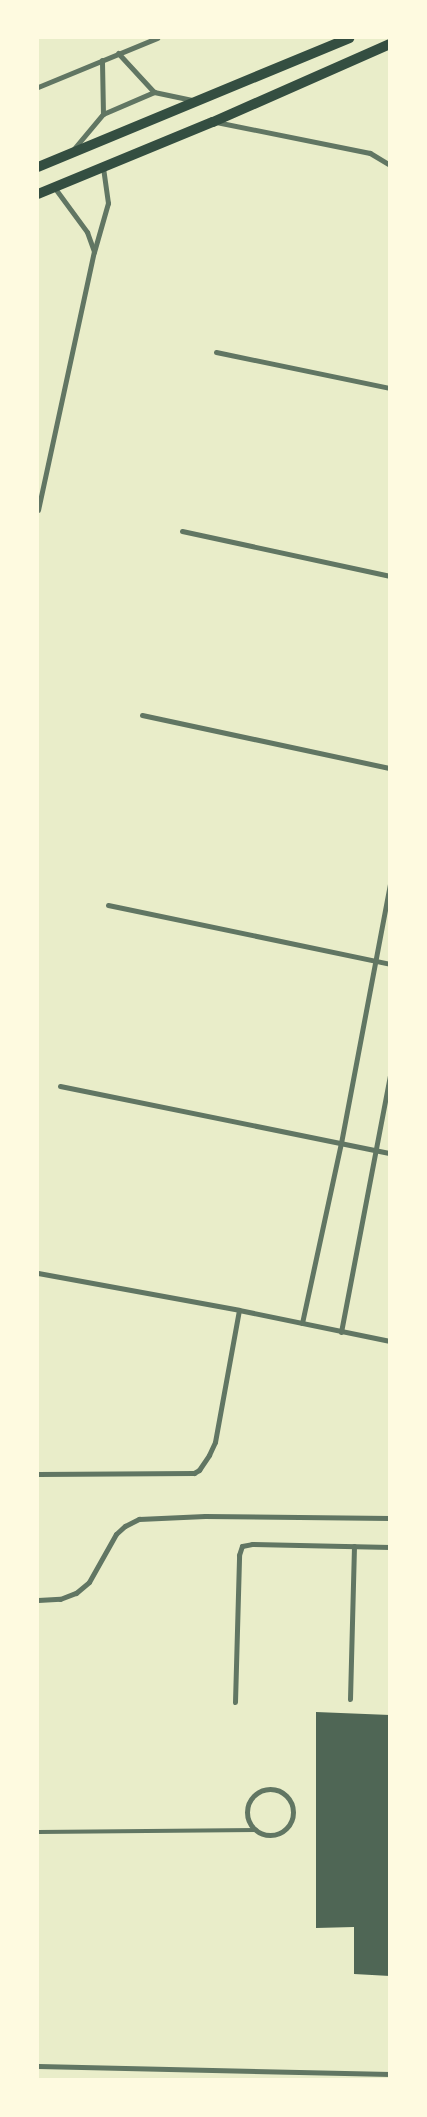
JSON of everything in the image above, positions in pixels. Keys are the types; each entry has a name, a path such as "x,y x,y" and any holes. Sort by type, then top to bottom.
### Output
{"main road":[{"path":"38,167 349,38"},
{"path":"38,194 213,122 390,44"}],"street":[{"path":"38,87 157,38"},
{"path":"118,53 154,92"},
{"path":"102,60 103,114"},
{"path":"70,153 103,114 154,92 199,101"},
{"path":"213,122 370,153 390,165"},
{"path":"38,510 94,252 108,204 103,167"},
{"path":"54,187 87,232 94,252"},
{"path":"216,352 390,388"},
{"path":"182,531 390,576"},
{"path":"142,715 390,768"},
{"path":"302,1323 341,1143 390,884"},
{"path":"108,905 390,964"},
{"path":"341,1332 390,1076"},
{"path":"60,1086 390,1153"},
{"path":"38,1273 239,1310 390,1341"},
{"path":"38,1474 194,1473 199,1470 215,1442 239,1310"},
{"path":"38,1600 60,1599 76,1592 89,1582 116,1534 124,1526 139,1519 206,1516 390,1518"},
{"path":"235,1702 239,1556 242,1546 252,1544 390,1547"},
{"path":"350,1699 354,1546"},
{"path":"271,1788 285,1794 293,1807 293,1815 285,1829 271,1835 256,1830 250,1825 246,1811 252,1797 264,1789 271,1788"},
{"path":"38,2066 390,2074"}],"lane":[{"path":"38,1832 256,1830"}],"building":[{"path":"316,1712 390,1715 390,1976 354,1974 354,1927 316,1928"}]}
